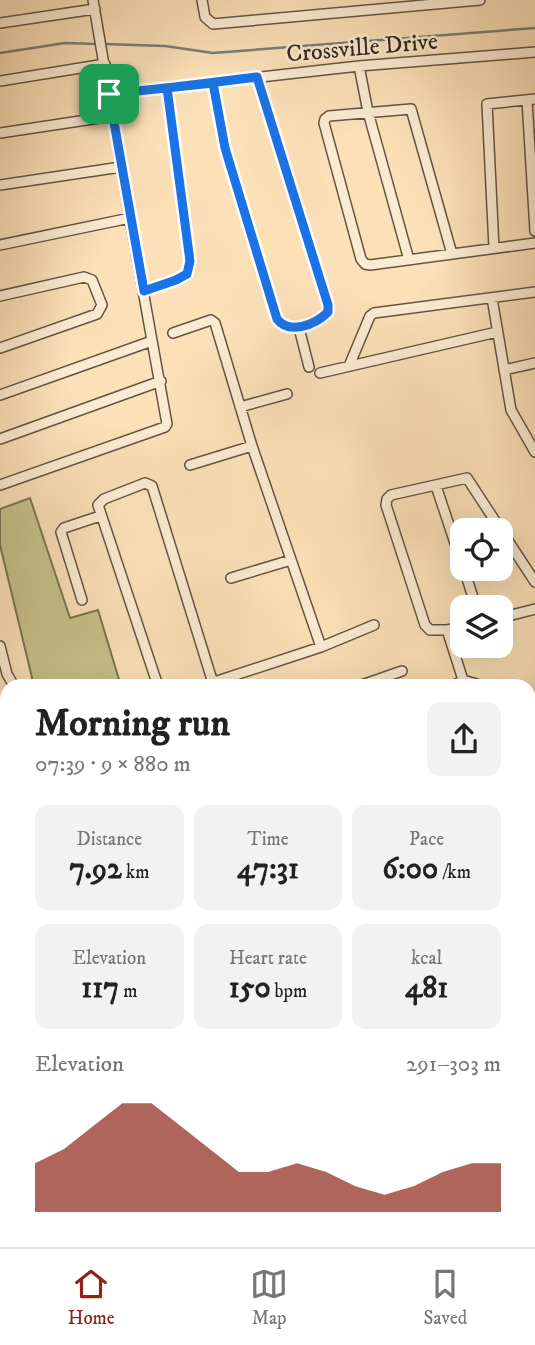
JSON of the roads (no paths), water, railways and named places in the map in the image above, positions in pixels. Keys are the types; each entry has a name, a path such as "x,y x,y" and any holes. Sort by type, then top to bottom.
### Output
{"street":[{"path":"202,0 205,17 213,24 480,0"},
{"path":"353,0 354,11"},
{"path":"0,23 94,4 168,420 165,427 0,485"},
{"name":"Crossville Drive","path":"109,94 359,66 535,52"},
{"path":"0,81 105,64"},
{"path":"359,66 368,112 409,260"},
{"path":"213,83 225,148 277,319 282,326 289,329 299,328 323,317 328,312 328,305 257,77"},
{"path":"144,291 187,274 190,261 167,88"},
{"path":"494,248 487,104 531,99 535,231"},
{"path":"452,254 413,112 408,108 329,116 324,123 361,259 365,264 370,265 535,243"},
{"path":"0,133 113,116"},
{"path":"0,185 121,167"},
{"path":"0,245 130,218"},
{"path":"0,296 84,277 92,280 102,305 97,314 0,348"},
{"path":"349,366 370,316 374,313 535,292"},
{"path":"492,298 511,410 535,452"},
{"path":"173,333 213,321 252,446 321,647"},
{"path":"299,328 309,367"},
{"path":"320,373 497,332"},
{"path":"0,395 152,341"},
{"path":"504,370 535,363"},
{"path":"0,439 161,381"},
{"path":"240,407 287,394"},
{"path":"524,435 535,432"},
{"path":"190,465 252,446"},
{"path":"450,629 430,630 425,625 386,505 391,495 467,478 535,582"},
{"path":"156,679 98,505 104,499 145,482 152,486 211,679"},
{"path":"436,486 450,527"},
{"path":"82,600 61,532 64,528 100,516"},
{"path":"231,578 291,560"},
{"path":"513,615 535,609"},
{"path":"236,679 374,625"},
{"path":"447,630 463,679"},
{"path":"0,646 3,675"},
{"path":"384,679 402,671"}],"waterway":[{"path":"104,44 165,46 213,53 535,28"},
{"path":"0,53 65,43 97,44"}]}
